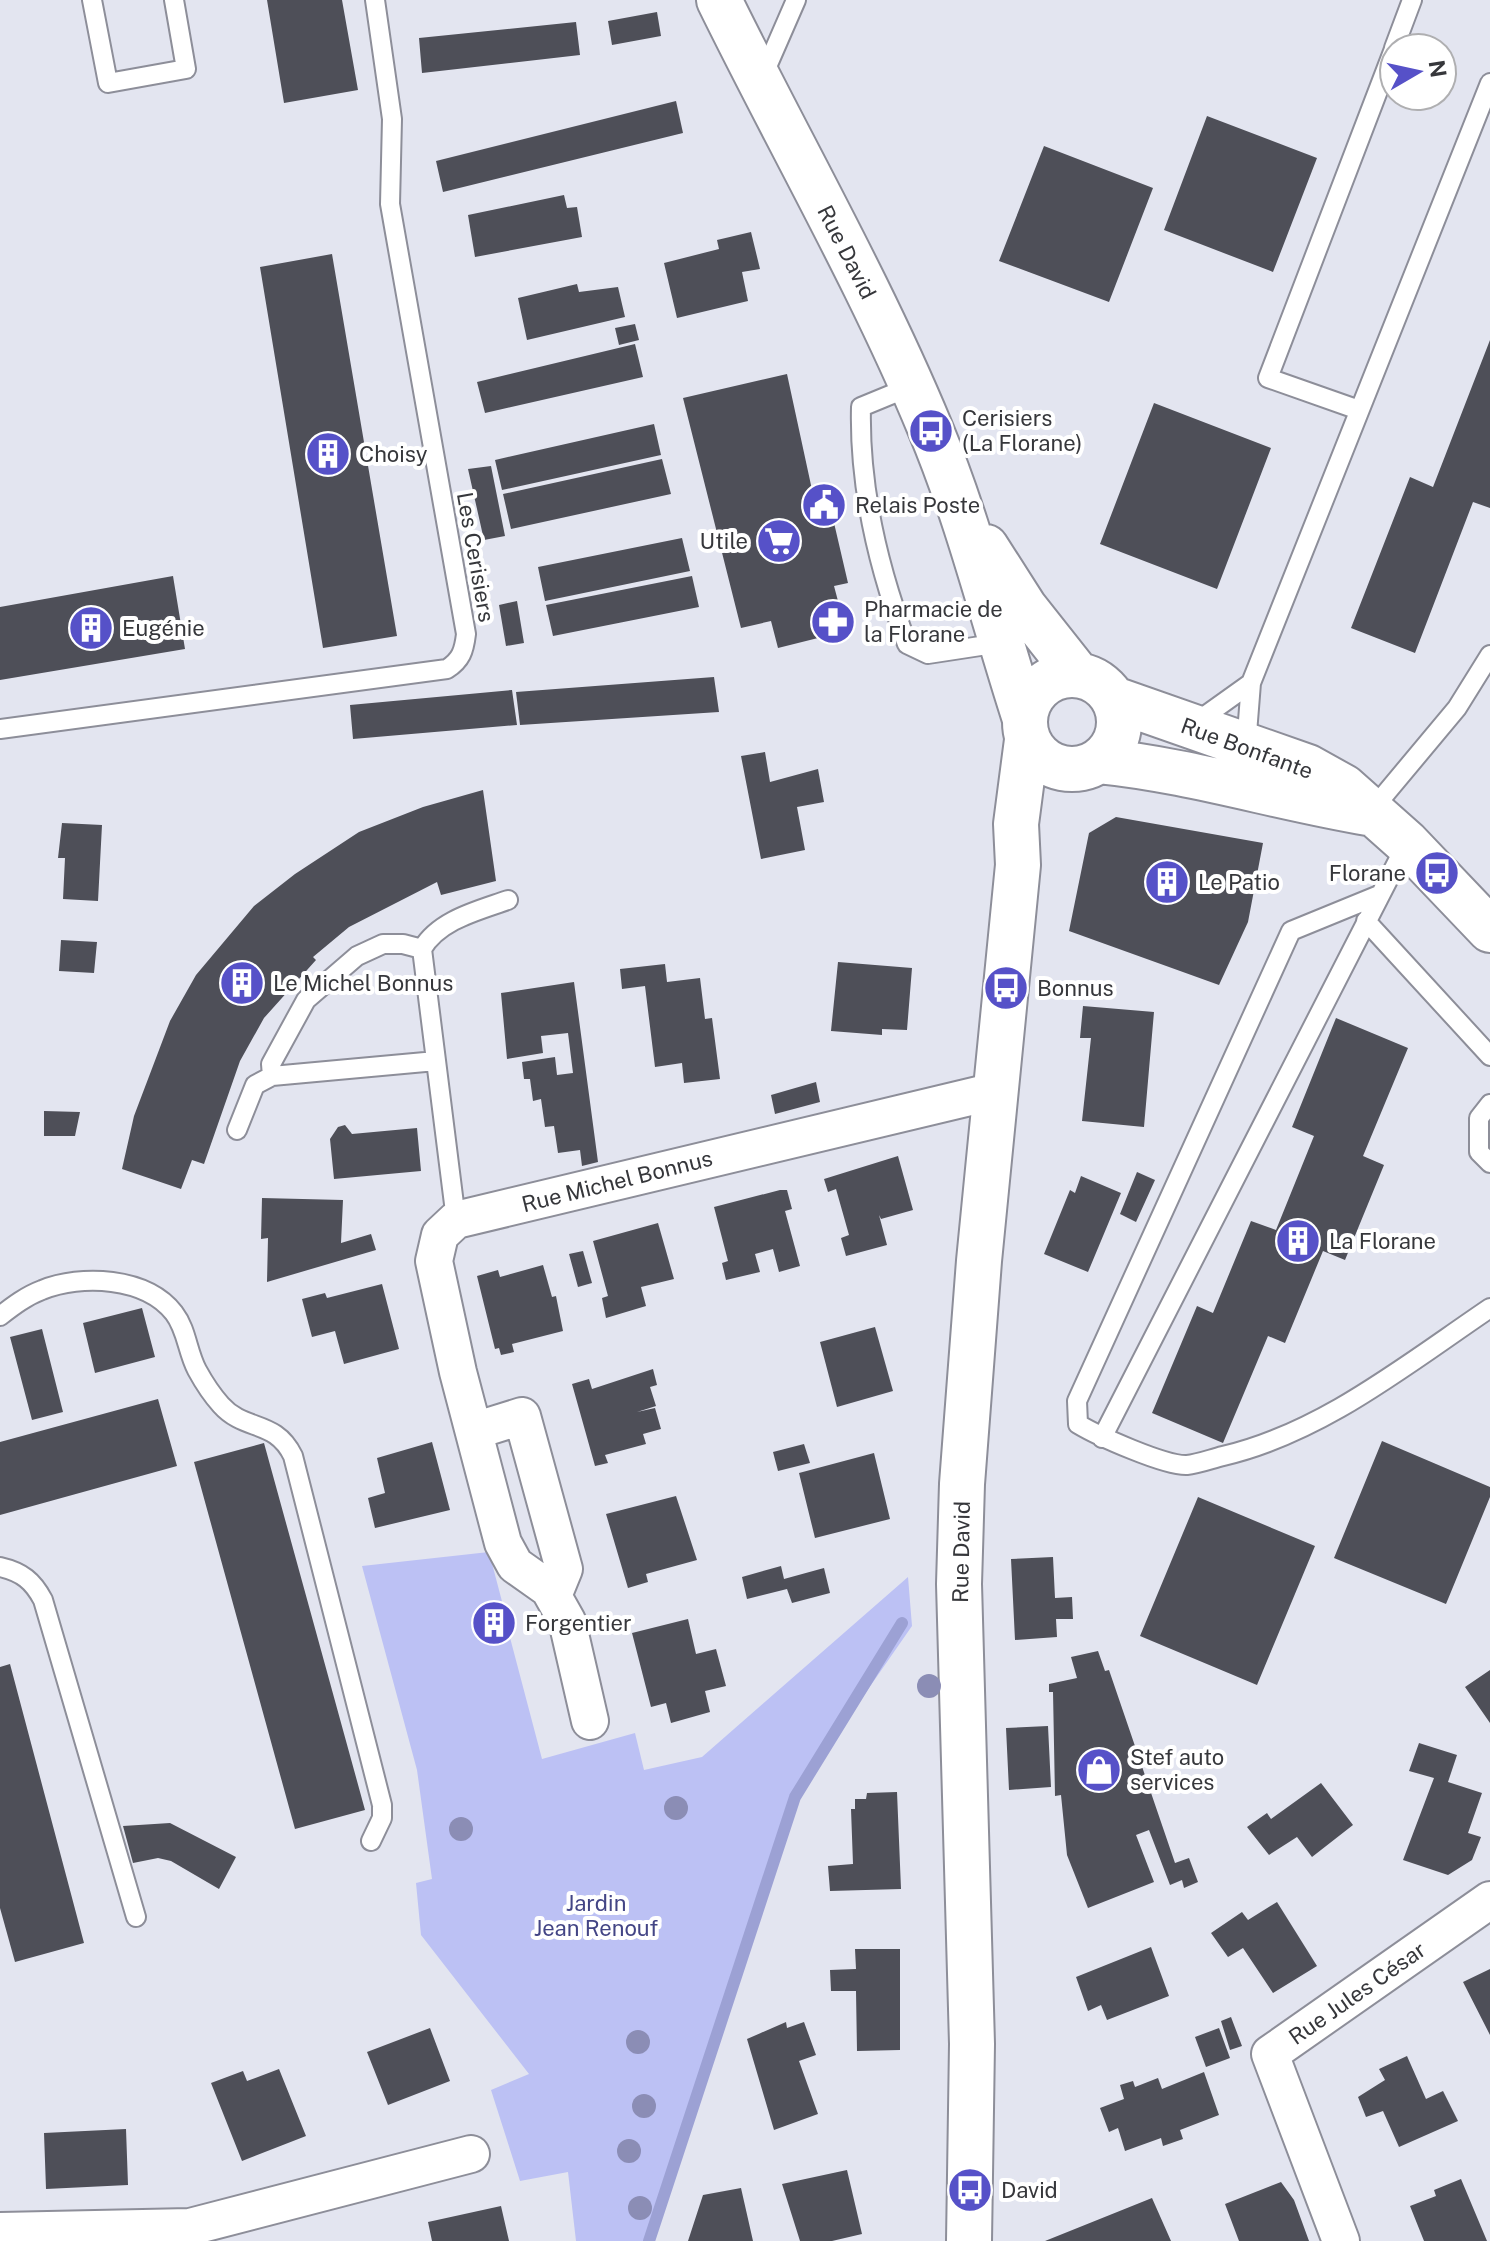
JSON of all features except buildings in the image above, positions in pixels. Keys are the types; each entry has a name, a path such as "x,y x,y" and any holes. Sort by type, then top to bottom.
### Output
{"main road":[{"name":"Rue David","path":"719,0 912,386 963,511 1026,728 1016,824 1018,865 995,1091 963,1469 959,1584 972,2044 969,2241"},
{"name":"Rue David","path":"963,511 1025,608 1078,675"},
{"path":"1078,675 1093,679 1114,699 1119,726 1116,740 1084,765 1044,761 1026,728 1037,689 1049,680 1078,675"},
{"name":"Rue Bonfante","path":"1114,699 1188,726 1234,755 1308,767 1344,787 1369,813 1407,843 1490,930"},
{"name":"Rue David","path":"1018,865 1056,784 1084,765"},
{"name":"Rue Bonfante","path":"1084,765 1167,770 1296,801 1369,813"}],"street":[{"name":"Rue Michel Bonnus","path":"456,1220 995,1091"},
{"path":"456,1220 440,1235 434,1261 503,1543 515,1565 549,1589 567,1621 590,1721"},
{"path":"474,1431 522,1416 564,1569 553,1596"},
{"name":"Rue Jules César","path":"1341,2241 1270,2054 1490,1900"},
{"path":"20,2234 190,2227 471,2154"}],"lane":[{"path":"92,0 108,83 186,69 174,0"},
{"name":"Les Cerisiers","path":"0,729 447,669 457,663 464,650 466,634 390,204 392,119 375,0"},
{"path":"760,83 796,0"},
{"path":"1400,32 1412,0"},
{"path":"1167,770 1189,757 1234,755 1251,683 1490,83"},
{"path":"1359,410 1268,378 1378,90"},
{"path":"912,386 861,407 866,494 890,600 907,644 928,654 1000,643"},
{"path":"1369,813 1457,708 1490,655"},
{"path":"1188,726 1206,718 1251,683"},
{"path":"1102,1438 1407,843"},
{"path":"1379,895 1291,931 1077,1401 1078,1424 1102,1438 1185,1465 1282,1439 1370,1389 1490,1308"},
{"path":"456,1220 422,949 429,936 449,922 508,900"},
{"path":"1366,921 1490,1056"},
{"path":"272,1076 271,1064 306,1000 357,956 383,944 403,944 422,949"},
{"path":"237,1130 255,1085 272,1076 436,1061"},
{"path":"1490,1104 1479,1118 1479,1152 1490,1163"},
{"path":"0,1316 43,1289 77,1283 131,1286 154,1296 173,1312 185,1333 197,1370 223,1407 235,1417 273,1430 285,1439 293,1456 380,1794 382,1818 371,1841"},
{"path":"0,1567 20,1573 34,1584 43,1600 136,1917"}],"green space":[{"name":"Jardin Jean Renouf","path":"489,1552 504,1609 479,1615 484,1635 508,1630 542,1759 635,1733 644,1770 702,1757 908,1577 912,1626 791,1800 652,2241 576,2241 568,2172 520,2181 491,2090 529,2074 421,1935 416,1883 432,1879 417,1770 362,1566"}],"waterway":[{"path":"649,2241 795,1797 902,1623"}],"place":[{"name":"Cerisiers (La Florane)","path":"931,431"},
{"name":"Choisy","path":"328,454"},
{"name":"Relais Poste","path":"824,505"},
{"name":"Utile","path":"779,541"},
{"name":"Pharmacie de la Florane","path":"833,622"},
{"name":"Eugénie","path":"91,628"},
{"name":"Florane","path":"1437,873"},
{"name":"Le Patio","path":"1167,882"},
{"name":"Le Michel Bonnus","path":"242,983"},
{"name":"Bonnus","path":"1006,988"},
{"name":"La Florane","path":"1298,1241"},
{"name":"Forgentier","path":"494,1623"},
{"name":"Stef auto services","path":"1099,1770"},
{"name":"David","path":"970,2190"}]}
